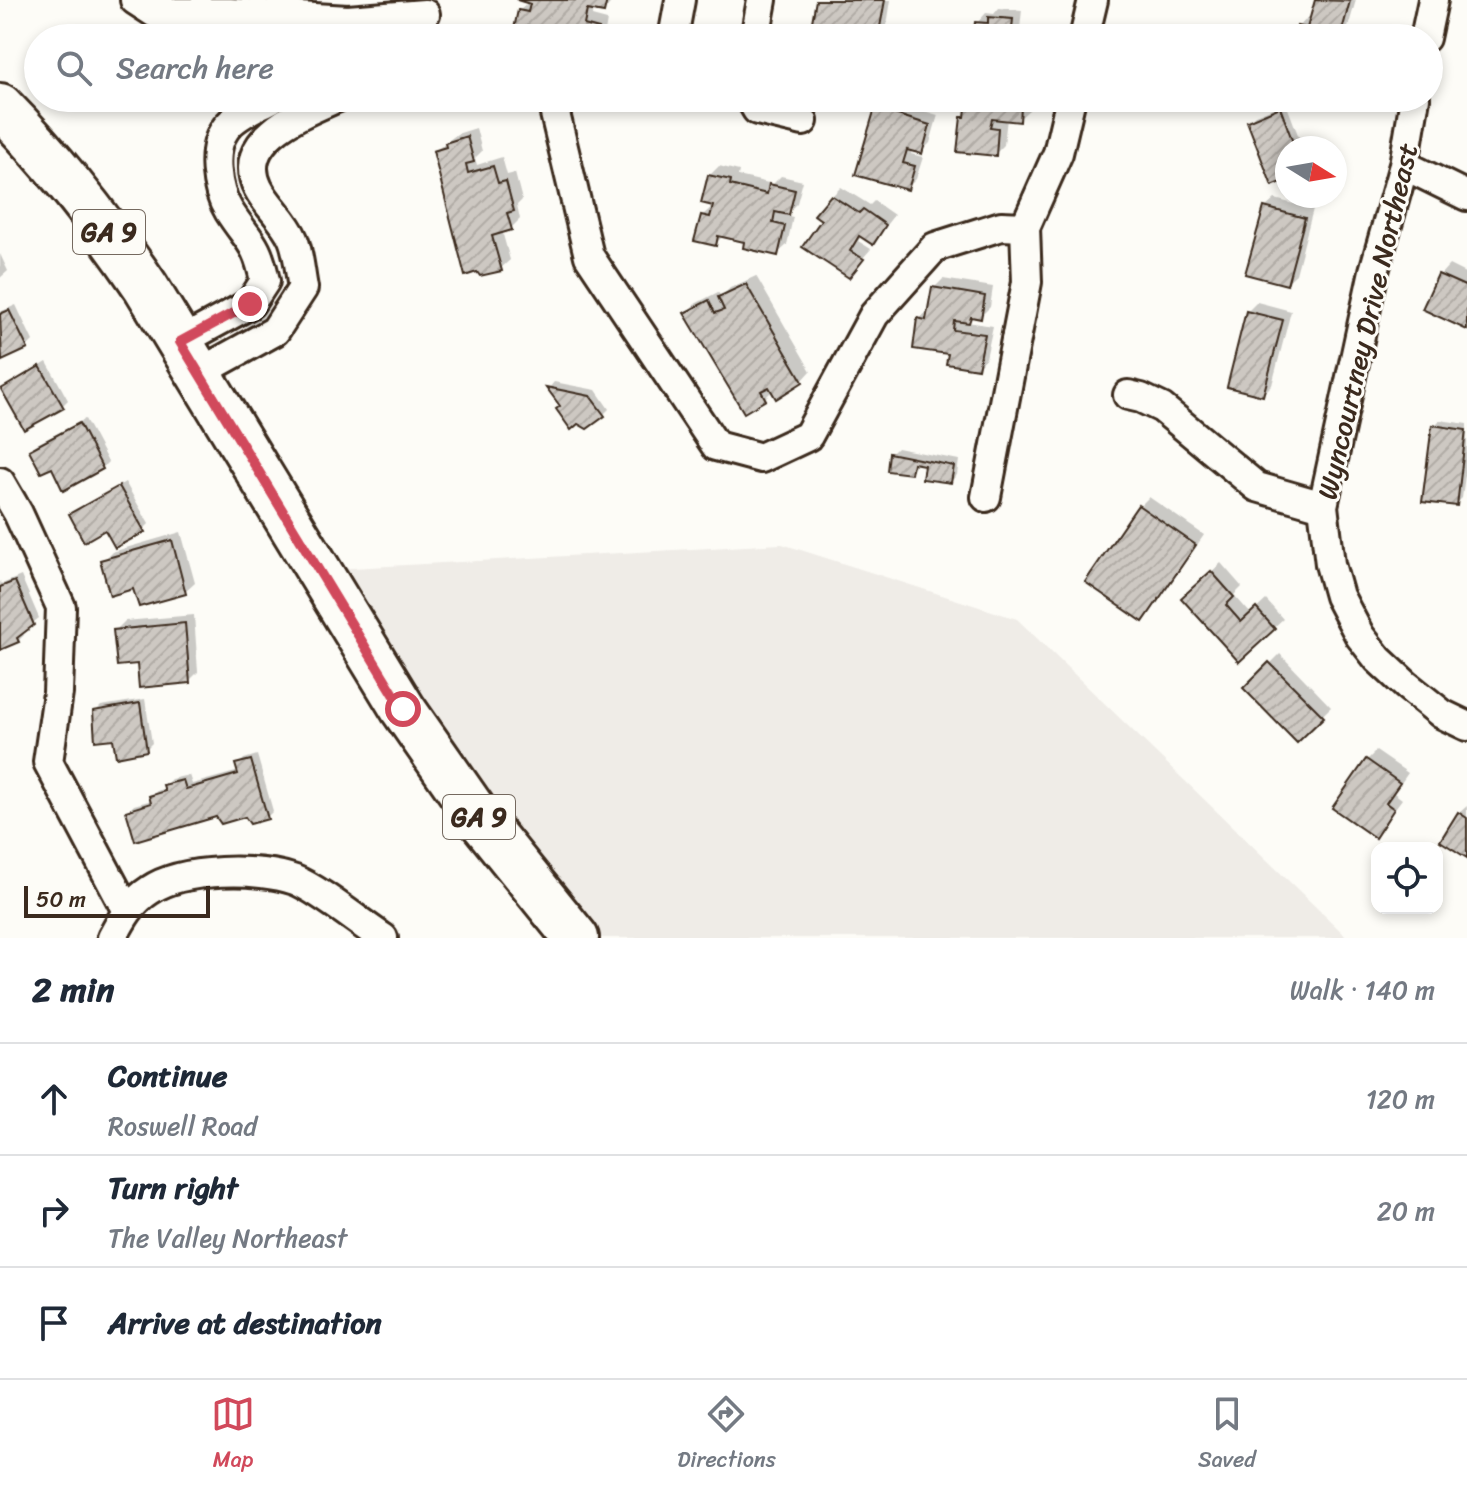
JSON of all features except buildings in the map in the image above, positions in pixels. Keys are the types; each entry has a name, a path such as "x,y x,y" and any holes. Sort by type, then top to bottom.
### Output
{"main road":[{"name":"GA 9","path":"0,106 36,143 111,235 403,709 559,932"}],"street":[{"path":"135,0 155,13 230,13 348,20 425,17"},
{"path":"676,24 680,0"},
{"path":"758,24 762,0"},
{"path":"1087,24 1093,0"},
{"path":"1428,24 1433,0"},
{"path":"188,358 250,304 265,281 259,253 229,210 218,186 216,160 225,129 246,112"},
{"path":"188,358 275,331 303,288 293,239 260,191 252,164 256,150 289,118 303,112"},
{"path":"557,112 589,256 716,446 761,458 808,436 874,315 935,247 1001,226 1025,227"},
{"path":"765,112 803,121"},
{"path":"986,497 1027,282 1025,227 1058,153 1068,112"},
{"name":"Wyncourtney Drive Northeast","path":"1413,112 1404,165 1374,271 1323,506 1333,575 1339,596 1360,636 1378,659 1406,685 1442,714 1467,726"},
{"path":"1404,165 1467,196"},
{"path":"1128,395 1162,408 1257,487 1323,506"},
{"path":"0,482 9,519 61,607 58,693 48,762 127,911"},
{"path":"112,938 127,911 151,889 177,878 229,871 274,874 298,881 383,938"}],"shaded area":[{"path":"782,544 1017,619 1348,938 556,938 334,569"}],"route":[{"path":"250,304 180,342 403,709"}]}
